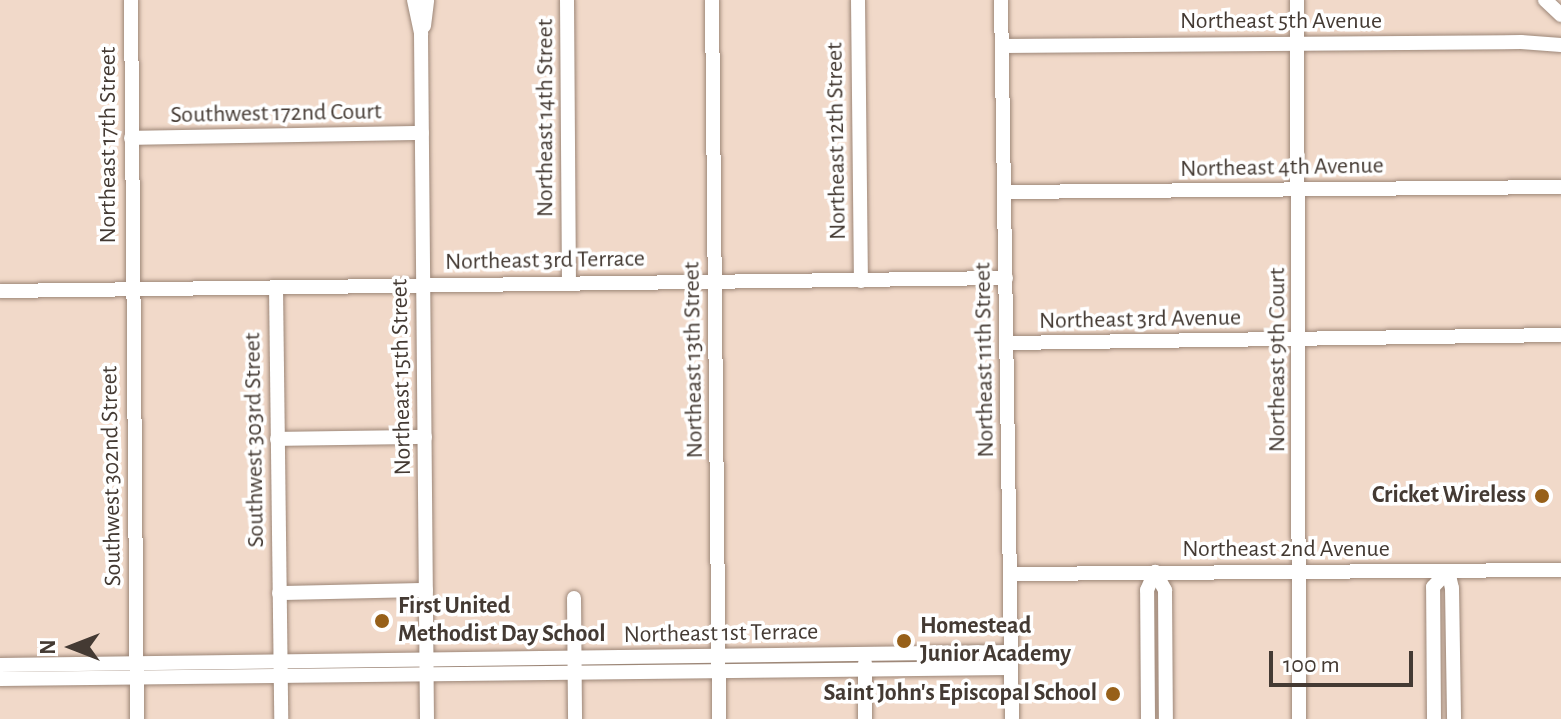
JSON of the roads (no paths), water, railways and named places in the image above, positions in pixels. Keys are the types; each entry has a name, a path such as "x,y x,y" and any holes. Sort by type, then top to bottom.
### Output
{"street":[{"name":"Northeast 17th Street","path":"131,0 131,289"},
{"name":"Northeast 15th Street","path":"414,0 421,34"},
{"name":"Northeast 15th Street","path":"427,0 421,34 427,719"},
{"name":"Northeast 14th Street","path":"567,0 569,283"},
{"name":"Northeast 13th Street","path":"712,0 719,719"},
{"name":"Northeast 12th Street","path":"858,0 861,281"},
{"name":"Northeast 11th Street","path":"1001,0 1012,719"},
{"name":"Northeast 9th Court","path":"1297,0 1301,571 1299,719"},
{"path":"1545,0 1561,15"},
{"name":"Northeast 5th Avenue","path":"1002,46 1561,45"},
{"name":"Southwest 172nd Court","path":"131,138 422,133"},
{"name":"Northeast 4th Avenue","path":"1004,192 1561,187"},
{"path":"715,281 1006,278"},
{"name":"Northeast 3rd Terrace","path":"131,289 715,281"},
{"name":"Southwest 303rd Street","path":"276,287 281,719"},
{"path":"0,291 131,289"},
{"name":"Southwest 302nd Street","path":"131,289 136,670"},
{"name":"Northeast 3rd Avenue","path":"1007,343 1561,335"},
{"path":"277,439 425,437"},
{"name":"Northeast 2nd Avenue","path":"1010,574 1561,570"},
{"path":"1434,719 1433,587 1448,571"},
{"path":"1448,571 1452,588 1454,719"},
{"path":"1148,719 1147,590 1155,572"},
{"path":"1155,572 1165,590 1166,719"},
{"path":"279,593 426,590"},
{"path":"574,598 575,719"},
{"name":"Northeast 1st Terrace","path":"0,665 280,675 575,673 865,654 1011,652"},
{"path":"865,654 865,719"},
{"name":"Northeast 1st Terrace","path":"0,679 280,659 574,657 865,670 1011,668"},
{"path":"136,670 137,719"},
{"path":"1434,678 1453,678"}],"place":[{"name":"Cricket Wireless","path":"1542,496"},
{"name":"First United Methodist Day School","path":"382,621"},
{"name":"Homestead Junior Academy","path":"904,641"},
{"name":"Saint John's Episcopal School","path":"1113,694"}]}
